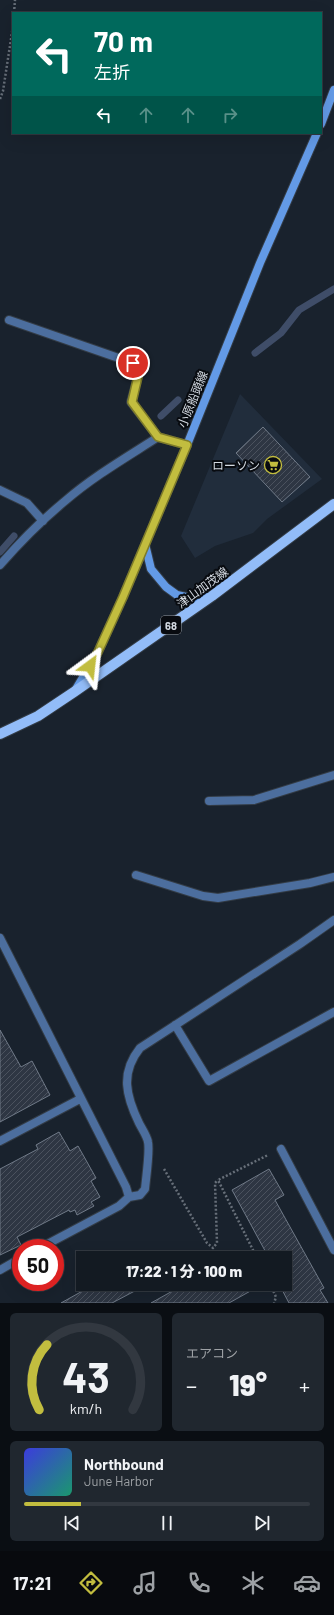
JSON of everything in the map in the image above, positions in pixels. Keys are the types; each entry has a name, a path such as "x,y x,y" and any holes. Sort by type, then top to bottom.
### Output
{"main road":[{"path":"322,121 334,90"},
{"name":"小原船頭線","path":"74,692 98,652 187,445 260,263 317,134"},
{"name":"津山加茂線","path":"0,734 38,716 74,692 212,596 334,504"},
{"path":"144,544 151,569 166,587 177,595 195,599 212,596"}],"street":[{"path":"9,320 133,363 139,372 132,402 158,437 187,445"},
{"path":"0,565 21,542 66,500 97,476 158,437"},
{"path":"0,490 12,494 27,503 44,521"},
{"path":"209,801 254,800 334,775"},
{"path":"136,875 203,896 218,898 310,883 334,877"},
{"path":"57,1239 119,1206 128,1197 140,1195 145,1189 148,1142 135,1115 128,1094 126,1080 132,1058 140,1048 300,944 334,920"},
{"path":"0,938 80,1099 126,1187 128,1197"},
{"path":"175,1026 209,1081 334,1012"},
{"path":"0,1141 80,1099"},
{"path":"281,1149 334,1250"},
{"path":"0,1270 12,1263"}],"path":[{"path":"14,12 15,0"},
{"path":"0,99 3,91 12,32"},
{"path":"148,1142 207,1243 213,1248 217,1243 215,1183 218,1180 281,1149"},
{"path":"218,1180 254,1251"},
{"path":"273,1291 276,1297 274,1303"}],"shaded area":[{"path":"240,394 322,479 267,519 253,533 215,546 195,558 181,536"}],"building":[{"name":"ローソン","path":"263,427 310,477 282,502 236,453"},
{"path":"0,1030 21,1067 32,1061 50,1095 0,1122"},
{"path":"59,1132 70,1151 78,1146 96,1178 91,1181 100,1197 91,1202 94,1206 77,1215 75,1210 70,1212 69,1210 17,1237 18,1239 12,1239 12,1249 0,1255 0,1169 38,1149 36,1145"},
{"path":"269,1169 284,1195 275,1200 324,1288 320,1290 328,1303 289,1303 283,1291 292,1291 292,1251 265,1251 232,1190"},
{"path":"82,1291 135,1291 112,1303 61,1303"},
{"path":"172,1291 250,1291 229,1303 151,1303"}],"waterway":[{"path":"255,353 281,333 299,310 334,289"},
{"path":"161,416 178,400"},
{"path":"0,552 14,536"}],"place":[{"name":"ローソン","path":"273,465"}],"route":[{"path":"90,666 123,597 144,544 187,445 158,437 132,402 139,372 133,363"}]}
